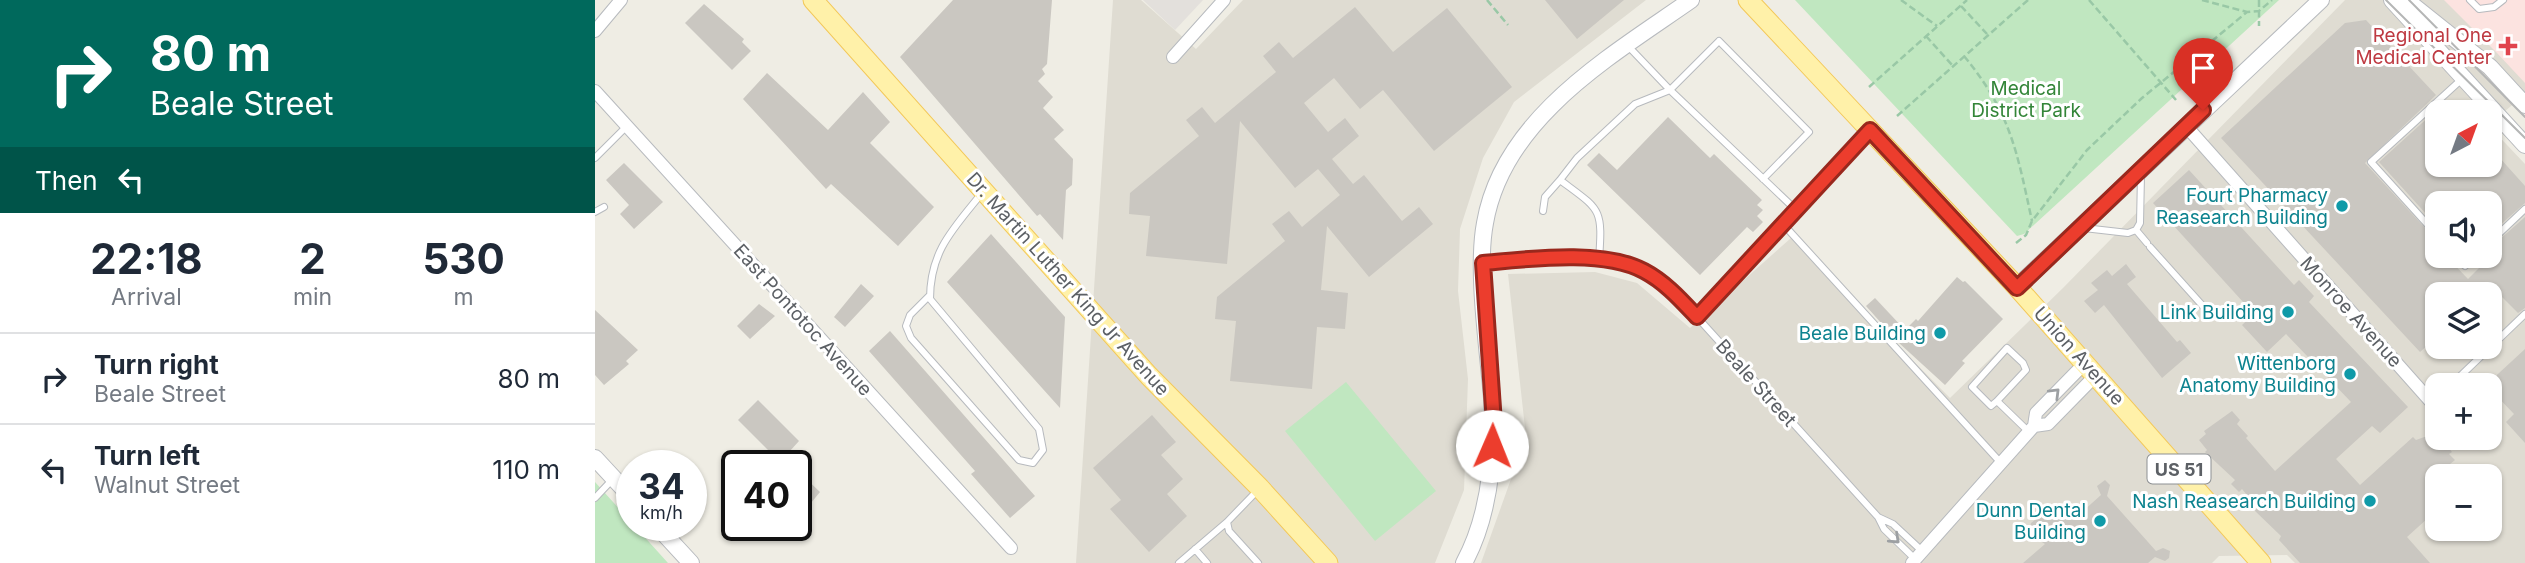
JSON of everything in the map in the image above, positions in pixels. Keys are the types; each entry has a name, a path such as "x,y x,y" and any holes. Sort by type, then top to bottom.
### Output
{"main road":[{"name":"Dr. Martin Luther King Jr Avenue","path":"813,0 1149,376 1260,488 1328,563"},
{"name":"Union Avenue","path":"1748,0 2017,288 2261,563"}],"street":[{"path":"595,31 621,0"},
{"path":"1173,57 1224,0"},
{"path":"1464,563 1472,548 1491,469 1494,423 1483,263 1484,224 1495,186 1510,155 1575,86 1626,45 1691,0"},
{"path":"2017,288 2321,0"},
{"path":"2392,0 2525,145"},
{"path":"2406,0 2490,67 2525,104"},
{"name":"East Pontotoc Avenue","path":"595,91 1011,548"},
{"name":"Monroe Avenue","path":"2186,126 2425,389"},
{"path":"1697,317 1870,130"},
{"name":"Beale Street","path":"1483,263 1599,259 1643,270 1664,283 1697,317"},
{"path":"1916,558 2031,429 2048,424 2090,369"},
{"path":"595,458 616,481"},
{"path":"671,541 691,563"}],"lane":[{"path":"2470,0 2479,9 2494,7 2503,0"},
{"path":"1543,211 1545,197 1577,158 1635,104 1670,90 1719,41 1809,132 1763,179"},
{"path":"1626,45 1796,210"},
{"path":"2425,222 2371,162 2462,79"},
{"path":"595,158 627,127"},
{"path":"2079,227 2128,233 2136,230 2140,223 2141,169"},
{"path":"1560,180 1598,212 1602,222 1599,259"},
{"path":"930,295 910,315 905,326 911,338 1019,460 1027,464 1039,458 1043,450 1039,429 930,299 930,295 930,276 937,252 983,192"},
{"path":"595,212 604,207"},
{"path":"2502,229 2525,209"},
{"path":"1783,224 2001,463"},
{"path":"2136,230 2210,314"},
{"path":"2464,373 2525,314"},
{"name":"Beale Street","path":"1697,317 1878,517 1893,524 1916,558"},
{"path":"2007,348 2024,363 2026,370 1997,401 1991,406 1972,387 2007,348"},
{"path":"1997,401 2031,429"},
{"path":"595,498 613,478"},
{"path":"1179,563 1227,522 1260,488"},
{"path":"1227,522 1229,531 1258,563"},
{"path":"1195,550 1207,563"}],"path":[{"path":"1487,0 1508,25"},
{"path":"1901,0 1937,26"},
{"path":"1869,87 1967,0"},
{"path":"1897,116 2028,0"},
{"path":"2089,0 2176,100"},
{"path":"2201,0 2247,12 2259,11 2272,0"},
{"path":"2259,0 2259,26"},
{"path":"1961,5 1988,35"},
{"path":"2016,243 2026,235 2032,221 2087,150 2161,82 2247,12"},
{"path":"1926,36 1953,66"},
{"path":"1964,56 1986,84 2011,132 2021,161 2032,221"}],"shaded area":[{"path":"1113,0 1141,0 1196,49 1243,0 1646,0 1514,102 1483,158 1460,229 1458,291 1468,379 1464,490 1435,563 1076,563"},
{"path":"1143,0 1203,0 1175,30"},
{"path":"2345,0 2525,0 2525,94 2503,113 2503,100 2425,100 2425,177 2503,177 2503,141 2525,164 2525,563 2295,563 2287,555 2219,556 2212,563 1481,563 1526,437 1508,274 1595,272 1637,283 1690,328 1791,238 1950,398 2064,287"},
{"name":"Regional One Medical Center","path":"2444,0 2525,0 2525,83 2497,53"}],"green space":[{"name":"Medical District Park","path":"1795,0 2279,0 2024,234 2017,236"},
{"path":"1346,382 1436,491 1375,541 1285,431"},
{"path":"595,482 616,505 616,541 648,541 668,563 595,563"}],"building":[{"path":"953,0 1052,0 1047,64 1042,69 1045,74 1038,81 1053,97 1043,108 1064,130 1054,139 1073,159 1072,185 1066,190 1063,240 1040,214 1037,216 900,57"},
{"path":"1545,0 1624,0 1577,39"},
{"path":"704,4 744,39 742,42 751,51 732,70 685,23"},
{"path":"1355,7 1393,52 1447,8 1512,87 1434,151 1383,90 1360,109 1334,78 1304,103 1328,132 1345,118 1359,136 1332,159 1353,184 1364,175 1402,221 1419,207 1433,224 1369,277 1327,226 1321,290 1348,293 1345,329 1317,327 1312,389 1230,381 1236,321 1215,319 1217,297 1285,241 1272,224 1289,211 1302,227 1340,195 1318,169 1295,188 1240,121 1227,264 1146,256 1150,216 1129,214 1130,193 1199,136 1186,120 1202,107 1215,123 1276,72 1263,56 1279,42 1293,58"},
{"name":"Fourt Pharmacy Reasearch Building","path":"2366,20 2436,95 2431,100 2425,100 2425,106 2365,163 2425,228 2425,268 2457,268 2468,279 2479,268 2502,268 2502,237 2525,217 2525,308 2518,313 2502,297 2502,282 2425,282 2425,348 2420,352 2221,138 2345,23"},
{"path":"767,73 828,130 863,92 890,122 870,143 934,207 898,246 831,184 826,189 743,99"},
{"path":"1668,117 1710,158 1714,154 1762,200 1757,205 1763,210 1757,216 1763,222 1753,232 1747,227 1700,275 1587,165 1599,153 1617,170"},
{"path":"2425,120 2425,177 2503,177 2503,161 2525,186 2525,203 2502,223 2502,191 2425,191 2425,213 2379,162"},
{"path":"624,163 663,202 634,229 620,214 629,205 606,180"},
{"path":"2189,170 2294,285 2299,280 2314,296 2309,302 2408,407 2380,433 2372,426 2336,459 2360,485 2413,437 2416,440 2425,437 2425,450 2452,452 2449,454 2455,460 2450,464 2425,464 2425,521 2407,537 2430,563 2300,563 2279,540 2281,536 2254,510 2257,507 2242,489 2239,492 2231,484 2235,480 2205,452 2207,450 2199,440 2206,434 2204,431 2232,411 2240,420 2237,424 2248,436 2246,438 2275,471 2351,402 2286,334 2267,352 2242,325 2254,314 2153,203"},
{"path":"991,234 1065,317 1060,408 947,282"},
{"path":"2126,264 2136,277 2127,284 2177,342 2180,340 2191,353 2162,378 2104,305 2095,313 2084,301 2098,290 2091,283 2107,270 2112,276"},
{"name":"Beale Building","path":"1957,277 1965,281 2003,319 1962,361 1965,363 1945,385 1899,343 1866,306 1875,298 1905,330 1916,319 1918,321"},
{"path":"861,284 874,296 845,327 834,317"},
{"path":"759,304 775,316 750,339 737,326"},
{"path":"595,310 638,350 626,361 629,364 604,385 595,375"},
{"path":"890,331 1035,496 1010,518 971,474 975,471 869,351"},
{"path":"2525,349 2525,443 2506,422 2514,414 2502,402 2502,373 2499,373"},
{"path":"758,400 799,441 791,450 768,450 738,420"},
{"path":"1152,415 1176,442 1161,455 1183,479 1167,494 1187,516 1149,552 1110,509 1121,500 1093,468"},
{"name":"Dunn Dental Building","path":"2105,480 2110,485 2107,496 2156,551 2163,548 2170,551 2169,558 2165,561 2155,557 2148,563 2023,563 2045,544 2029,534 2031,523 2057,503 2064,506 2073,520 2101,495 2097,486"},
{"path":"812,484 820,492 812,502"}],"tram line":[{"path":"2386,0 2525,138"},
{"path":"2409,0 2525,117"}],"place":[{"name":"Regional One Medical Center","path":"2508,46"},
{"name":"Fourt Pharmacy Reasearch Building","path":"2342,206"},
{"name":"Link Building","path":"2288,312"},
{"name":"Beale Building","path":"1940,333"},
{"name":"Wittenborg Anatomy Building","path":"2350,374"},
{"name":"Nash Reasearch Building","path":"2370,501"},
{"name":"Dunn Dental Building","path":"2100,521"}],"route":[{"path":"1492,446 1494,423 1483,263 1605,259 1643,270 1664,283 1697,317 1870,130 2017,288 2203,110"}]}
